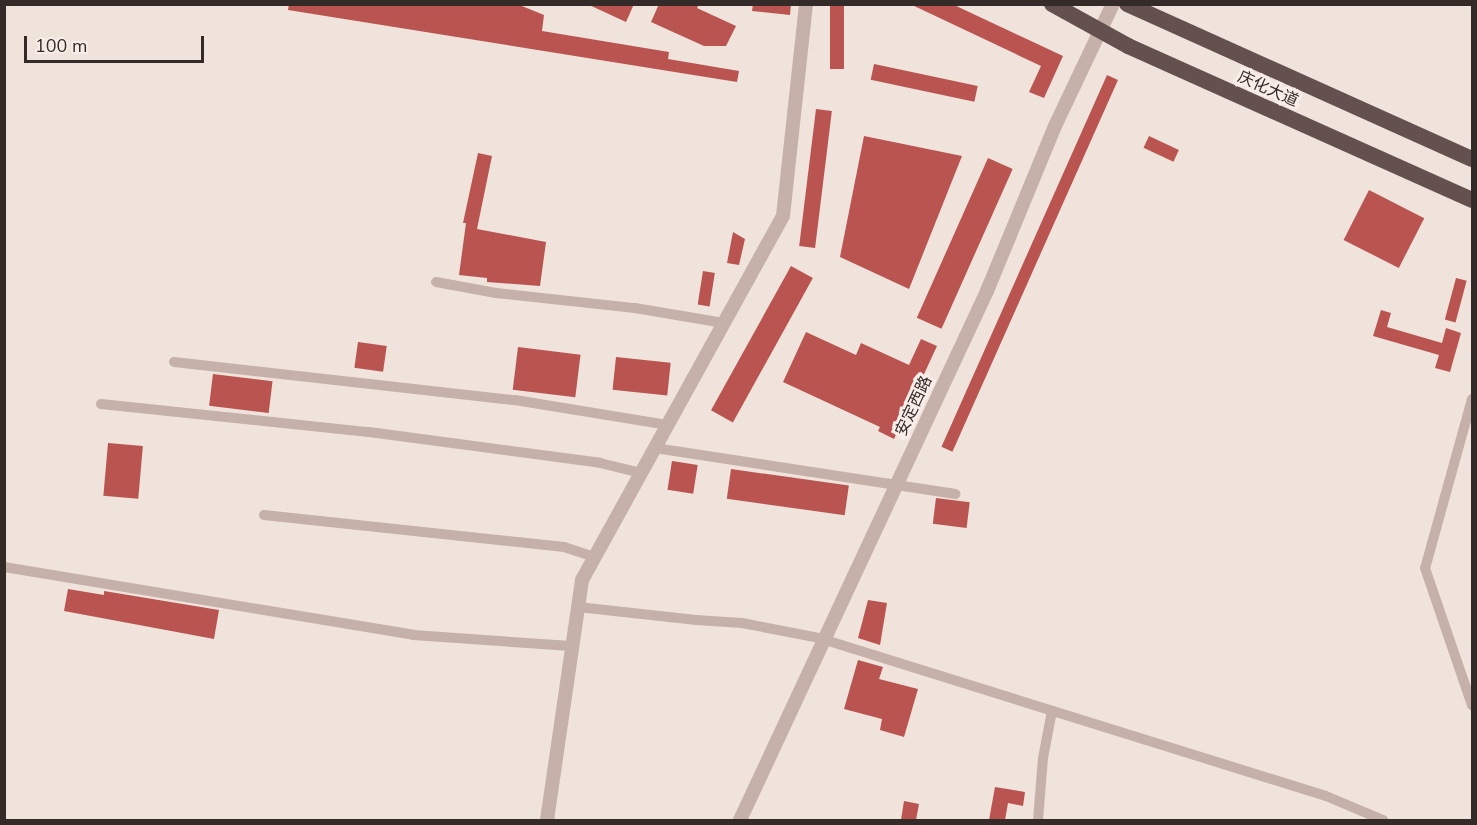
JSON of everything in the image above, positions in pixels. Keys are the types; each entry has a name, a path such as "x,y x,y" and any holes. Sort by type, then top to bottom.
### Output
{"highway":[{"name":"庆化大道","path":"1052,4 1128,46 1473,200"},
{"name":"庆化大道","path":"1127,4 1473,159"}],"street":[{"path":"547,820 582,580 783,216 806,4"},
{"name":"安定西路","path":"740,820 819,639 891,483 987,291 1097,28 1103,4"},
{"name":"安定西路","path":"1097,28 1113,4"},
{"path":"436,282 496,293 635,308 724,323"},
{"path":"174,362 503,399 668,425"},
{"path":"1473,399 1425,568 1473,705"},
{"path":"101,404 369,432 600,463 641,473"},
{"path":"655,448 956,494"},
{"path":"264,515 564,547 595,557"},
{"path":"4,567 413,635 571,646"},
{"path":"578,607 742,623 819,639 1326,796 1383,820"},
{"name":"安定西路","path":"730,820 819,639"},
{"path":"1038,820 1043,758 1052,711"}],"building":[{"path":"289,4 517,4 544,15 542,31 669,52 668,59 739,71 737,82 288,10"},
{"path":"587,4 634,4 626,22"},
{"path":"659,4 699,4 697,8 736,26 726,46 704,46 651,22"},
{"path":"753,4 791,4 790,15 752,11"},
{"path":"830,4 844,4 844,69 830,69"},
{"path":"910,4 952,4 1063,56 1044,98 1029,92 1041,66"},
{"path":"874,64 978,86 974,102 871,80"},
{"path":"1107,75 1118,80 952,452 941,447"},
{"path":"816,109 832,111 815,248 799,246"},
{"path":"864,136 962,156 909,289 840,257"},
{"path":"1149,136 1179,150 1173,162 1144,148"},
{"path":"478,153 492,156 477,229 546,242 540,286 487,282 487,278 459,275 466,223 463,223"},
{"path":"988,158 1013,169 941,329 917,318"},
{"path":"1369,190 1424,218 1399,268 1344,240"},
{"path":"733,232 745,239 739,265 727,263"},
{"path":"791,266 813,278 733,422 711,410"},
{"path":"703,271 715,273 710,306 698,305"},
{"path":"1456,278 1467,281 1455,322 1445,320"},
{"path":"1381,310 1391,313 1387,327 1442,343 1446,328 1461,333 1450,372 1435,368 1439,355 1373,336"},
{"path":"806,332 856,355 861,343 909,365 921,339 937,346 894,439 878,431 880,427 783,382"},
{"path":"358,342 387,346 383,372 354,368"},
{"path":"518,347 581,355 575,397 513,390"},
{"path":"616,357 671,363 667,396 613,390"},
{"path":"213,374 273,381 269,413 209,406"},
{"path":"108,443 143,446 138,499 103,496"},
{"path":"672,461 698,465 693,494 667,490"},
{"path":"731,469 849,486 845,515 727,499"},
{"path":"936,498 970,502 967,528 933,524"},
{"path":"68,589 104,595 104,591 219,610 214,639 64,611"},
{"path":"868,600 887,603 880,645 858,638"},
{"path":"858,660 883,667 879,679 918,689 904,737 880,730 882,719 844,709"},
{"path":"995,787 1025,792 1023,806 1008,803 1005,820 989,820"},
{"path":"904,801 919,804 916,820 901,820"}]}
